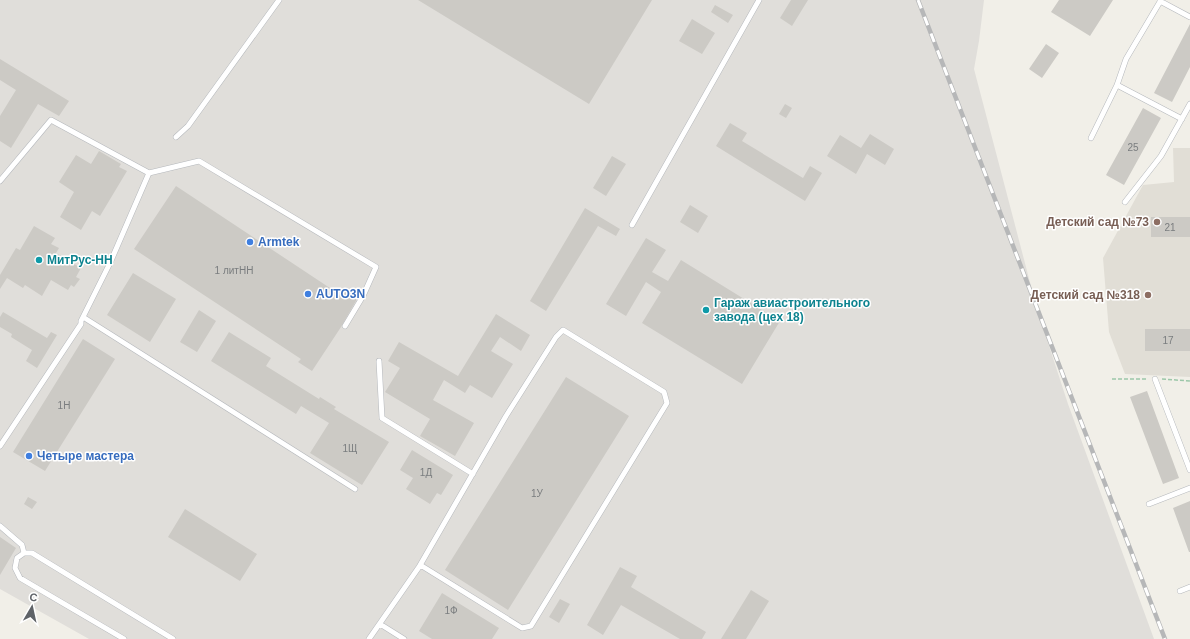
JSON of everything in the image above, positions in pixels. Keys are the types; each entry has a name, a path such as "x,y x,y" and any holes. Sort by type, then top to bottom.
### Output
{"lane":[{"path":"176,137 188,126 279,0"},
{"path":"632,225 759,0"},
{"path":"1091,138 1117,85 1126,59 1160,0 1190,17"},
{"path":"1117,85 1182,119"},
{"path":"1125,202 1161,156 1190,104"},
{"path":"0,181 51,120 150,173 199,161 376,267 364,296 345,326"},
{"path":"0,446 81,324 150,173"},
{"path":"83,317 355,489"},
{"path":"369,639 419,567 510,410 556,336 562,330 664,392 667,403 531,626 522,628 422,566 419,567"},
{"path":"379,361 382,418 473,474"},
{"path":"1155,379 1190,470"},
{"path":"1149,504 1190,488"},
{"path":"0,526 22,545 24,553"},
{"path":"124,639 20,578 16,568 17,558 24,553 32,553 173,639"},
{"path":"1180,591 1190,587"},
{"path":"380,624 404,639"}],"shaded area":[{"path":"0,0 984,0 974,69 1037,309 1068,404 1154,639 89,639 0,589"},
{"name":"Детский сад №318","path":"1173,148 1190,148 1190,377 1125,374 1109,332 1103,258 1143,185 1174,182"}],"building":[{"path":"418,0 652,0 589,104"},
{"path":"791,0 808,0 792,26 780,18"},
{"path":"1059,0 1113,0 1090,36 1051,12"},
{"path":"715,5 733,15 728,23 711,12"},
{"path":"692,19 715,33 702,54 679,41"},
{"path":"1190,24 1190,67 1172,102 1154,93"},
{"path":"1046,44 1059,53 1042,78 1029,69"},
{"path":"0,59 69,101 59,116 38,104 11,148 0,141 0,116 16,90 0,80"},
{"path":"785,104 792,108 786,118 779,114"},
{"path":"1143,108 1161,118 1124,185 1106,175"},
{"path":"730,123 747,133 742,141 803,178 810,166 822,173 805,201 716,146"},
{"path":"870,134 894,149 885,165 867,154 856,174 827,156 840,135 861,148"},
{"path":"99,151 121,164 119,167 127,171 100,216 92,211 81,230 60,217 74,192 59,182 76,155 91,164"},
{"path":"612,156 626,164 606,196 593,188"},
{"path":"176,186 342,296 346,291 357,299 341,327 312,371 298,362 301,359 134,249"},
{"path":"690,205 708,216 698,233 680,222"},
{"path":"585,208 620,229 616,236 598,226 546,311 530,301"},
{"path":"1151,217 1190,217 1190,237 1151,237"},
{"name":"МитРус-НН","path":"34,226 55,238 51,244 59,248 56,253 81,268 76,277 80,279 74,287 71,285 68,290 51,280 42,296 25,285 23,288 7,278 0,289 0,275 16,248 20,250"},
{"name":"Гараж авиастроительного завода (цех 18)","path":"646,238 666,250 652,272 668,281 681,260 780,321 742,384 642,323 661,292 646,282 626,316 606,304"},
{"path":"133,273 176,299 150,342 107,315"},
{"path":"199,310 216,321 197,352 180,342"},
{"path":"3,312 47,338 51,332 57,335 37,368 26,361 32,350 11,337 12,334 0,327 0,317"},
{"path":"496,314 530,335 521,351 500,337 491,351 513,364 492,398 470,385 465,393 444,380 433,400 474,423 455,456 420,436 430,419 385,392 400,368 388,361 399,342 458,376"},
{"path":"1145,329 1190,329 1190,351 1145,351"},
{"path":"229,332 271,358 266,366 319,399 320,397 336,407 334,409 389,442 362,485 310,453 329,423 301,406 296,414 211,361"},
{"path":"83,339 115,359 45,471 13,452"},
{"path":"566,377 629,416 508,610 445,570"},
{"path":"1147,391 1179,478 1163,484 1130,397"},
{"path":"412,450 453,475 441,495 437,493 430,504 406,489 413,478 400,470"},
{"path":"28,497 37,502 32,509 24,504"},
{"path":"1190,501 1190,552 1189,552 1173,508"},
{"path":"185,509 257,554 240,581 168,537"},
{"path":"0,537 16,548 0,575"},
{"path":"620,567 637,576 631,587 706,632 702,639 680,639 621,605 603,635 587,625"},
{"path":"751,590 769,601 746,639 721,639"},
{"path":"442,593 499,628 492,639 432,639 419,631"},
{"path":"560,599 570,604 559,623 549,617"}],"railway":[{"path":"918,0 1165,639"}],"place":[{"name":"Детский сад №73","path":"1157,222"},
{"name":"Armtek","path":"250,242"},
{"name":"МитРус-НН","path":"39,260"},
{"name":"AUTO3N","path":"308,294"},
{"name":"Детский сад №318","path":"1148,295"},
{"name":"Гараж авиастроительного завода (цех 18)","path":"706,310"},
{"name":"Четыре мастера","path":"29,456"}]}
